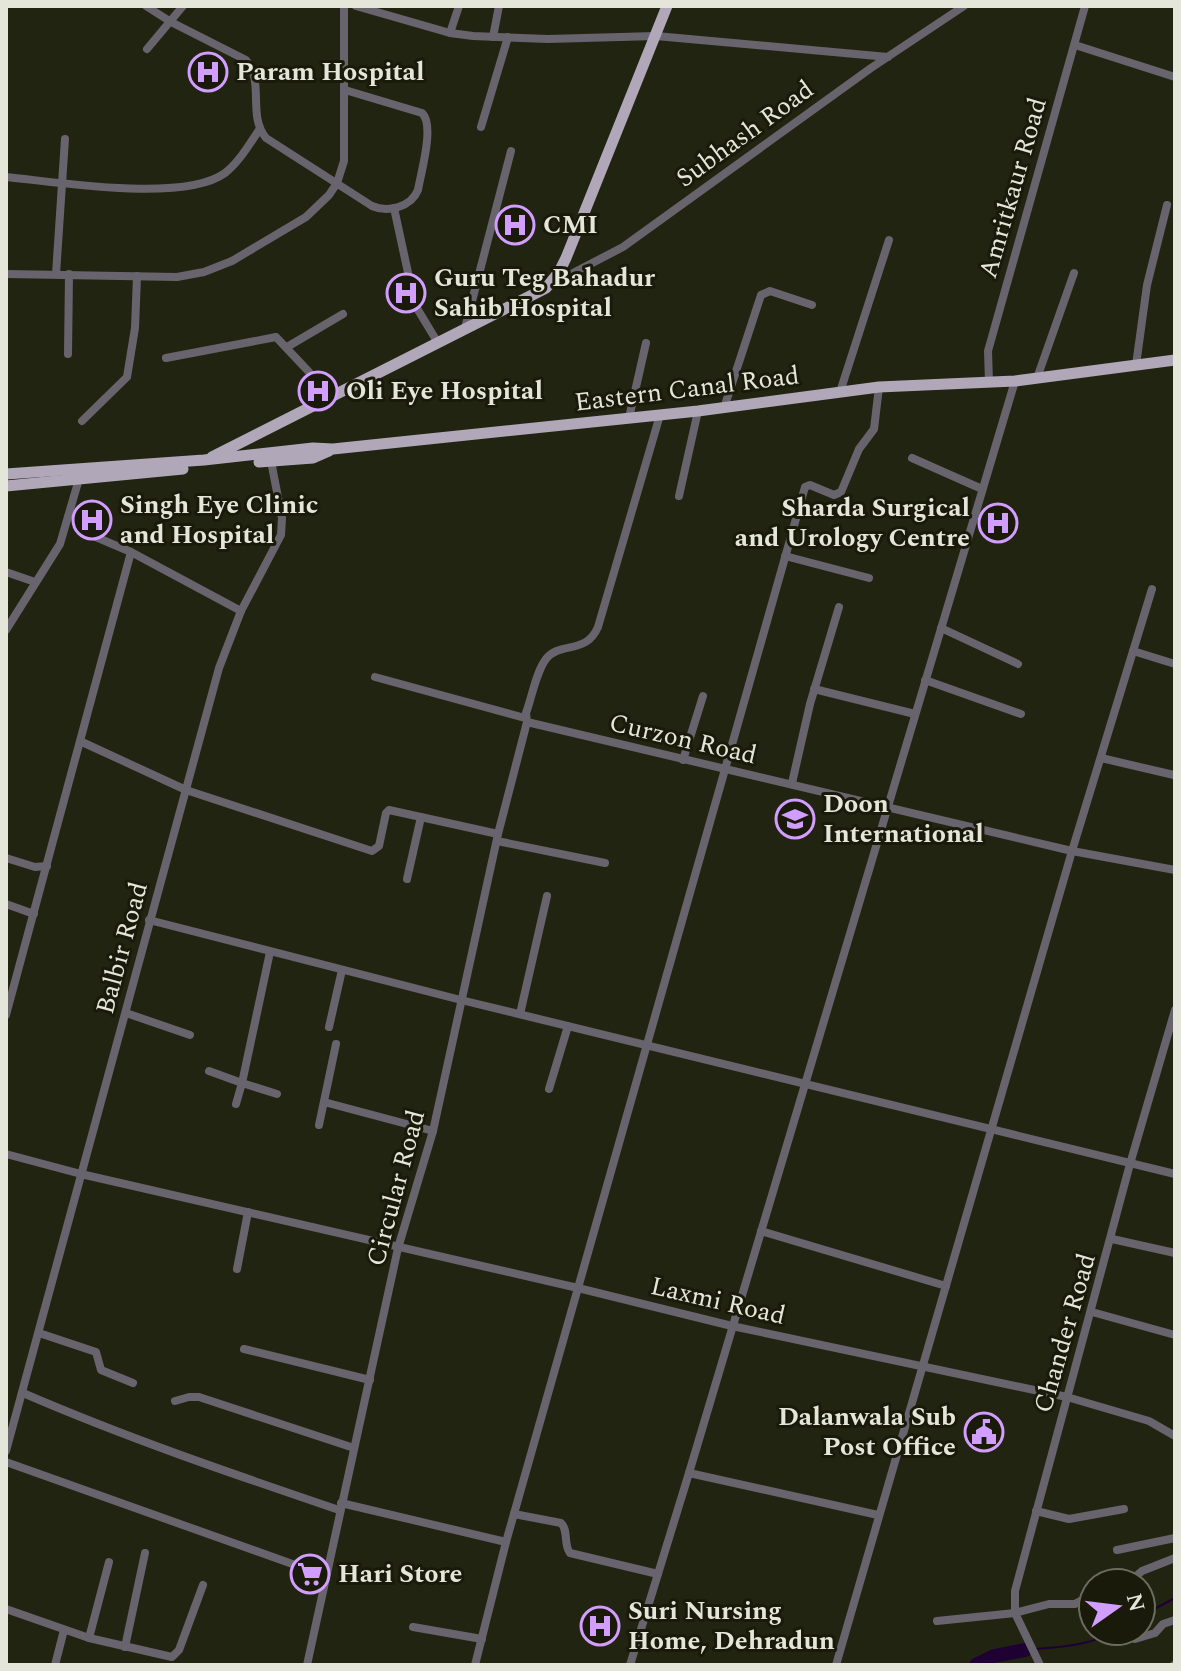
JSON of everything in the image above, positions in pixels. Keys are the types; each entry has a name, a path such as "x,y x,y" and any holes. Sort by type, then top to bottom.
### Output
{"main road":[{"path":"204,464 546,288 566,258 667,6"},
{"name":"Eastern Canal Road","path":"204,464 313,448 333,449 698,411 879,387 1015,381 1175,360"},
{"path":"6,486 80,474 313,458 333,449"},
{"path":"6,474 80,474"}],"street":[{"path":"146,6 246,60 252,68 259,130 266,138 378,209 394,208 411,200 418,190 429,127 426,117 422,113 345,90"},
{"path":"147,49 183,6"},
{"path":"6,274 191,276 232,261 306,217 329,195 337,183 344,161 344,6"},
{"path":"356,6 450,33 548,39 656,36 888,57"},
{"path":"392,18 396,6"},
{"path":"450,33 459,6"},
{"path":"493,37 499,6"},
{"name":"Subhash Road","path":"546,288 623,247 955,9 964,6"},
{"name":"Amritkaur Road","path":"989,382 988,351 1085,6"},
{"path":"481,127 508,37"},
{"path":"1075,45 1175,77"},
{"path":"6,177 161,190 192,187 223,175 259,130"},
{"path":"56,274 65,139"},
{"path":"465,328 511,151"},
{"path":"1136,365 1147,285 1167,205"},
{"path":"394,208 415,305 438,343"},
{"path":"840,392 889,240"},
{"path":"1037,378 1074,273"},
{"path":"68,354 69,274"},
{"path":"82,421 127,377 135,328 137,276"},
{"path":"724,408 761,295 770,291 812,305"},
{"path":"287,347 343,314"},
{"path":"166,358 273,336 309,372 328,399"},
{"path":"629,418 646,343"},
{"path":"630,1665 1015,381"},
{"path":"475,1665 506,1542 805,487 810,485 834,495 841,492 859,449 871,435 879,387"},
{"path":"679,496 698,411"},
{"path":"526,720 548,657 580,646 594,637 660,415"},
{"path":"912,458 982,489"},
{"name":"Balbir Road","path":"6,1451 219,668 241,611 281,535 282,518 271,461"},
{"path":"6,630 60,544 80,474"},
{"path":"91,535 131,552 241,611"},
{"path":"6,1015 131,552"},
{"path":"785,556 869,578"},
{"path":"6,572 35,582"},
{"path":"836,1665 1072,851 1152,589"},
{"path":"792,783 814,689 839,607"},
{"path":"941,628 1018,664"},
{"path":"1133,651 1175,664"},
{"name":"Curzon Road","path":"375,677 683,760 887,805 1072,851 1175,870"},
{"path":"925,680 1021,714"},
{"path":"814,689 915,714"},
{"path":"683,760 703,696"},
{"name":"Circular Road","path":"307,1665 398,1248 433,1131 526,720"},
{"path":"82,742 186,790 372,851 379,846 387,811 605,863"},
{"path":"1101,758 1174,775"},
{"path":"407,879 421,817"},
{"path":"6,858 35,867 47,866"},
{"path":"520,1014 547,896"},
{"path":"6,904 34,914"},
{"path":"149,920 461,1000 1175,1174"},
{"path":"236,1104 270,952"},
{"path":"329,1027 342,970"},
{"name":"Chander Road","path":"1015,1613 1015,1591 1036,1511 1130,1164 1175,1012"},
{"path":"126,1013 190,1035"},
{"path":"549,1089 568,1026"},
{"path":"319,1125 336,1044"},
{"path":"209,1071 277,1094"},
{"path":"324,1102 433,1131"},
{"name":"Laxmi Road","path":"6,1154 732,1326 1067,1397 1149,1421 1175,1436"},
{"path":"237,1269 248,1212"},
{"path":"761,1231 946,1286"},
{"path":"1112,1239 1175,1253"},
{"path":"1092,1312 1175,1335"},
{"path":"39,1333 96,1352 101,1370 133,1383"},
{"path":"244,1349 370,1380"},
{"path":"23,1393 160,1449 340,1507 506,1542"},
{"path":"175,1401 199,1397 354,1448"},
{"path":"6,1462 326,1576"},
{"path":"689,1473 878,1515"},
{"path":"1036,1511 1069,1519 1124,1509"},
{"path":"514,1514 561,1523 570,1553 658,1574"},
{"path":"1117,1550 1175,1538"},
{"path":"125,1647 145,1553"},
{"path":"1152,1567 1175,1558"},
{"path":"89,1638 109,1562"},
{"path":"6,1609 89,1638 168,1657 177,1655 203,1585"},
{"path":"937,1621 1077,1602"},
{"path":"1015,1613 1040,1665"},
{"path":"1157,1631 1163,1624 1175,1620"},
{"path":"413,1627 482,1639"},
{"path":"55,1665 64,1630"}],"waterway":[{"path":"1157,1608 1175,1598"},
{"path":"1036,1649 1077,1644"},
{"path":"976,1665 994,1656 1025,1650"}],"place":[{"name":"Param Hospital","path":"208,72"},
{"name":"CMI","path":"515,225"},
{"name":"Guru Teg Bahadur Sahib Hospital","path":"406,293"},
{"name":"Oli Eye Hospital","path":"318,391"},
{"name":"Singh Eye Clinic and Hospital","path":"92,520"},
{"name":"Sharda Surgical and Urology Centre","path":"998,523"},
{"name":"Doon International","path":"795,819"},
{"name":"Dalanwala Sub Post Office","path":"984,1432"},
{"name":"Hari Store","path":"310,1574"},
{"name":"Suri Nursing Home, Dehradun","path":"600,1626"}]}
